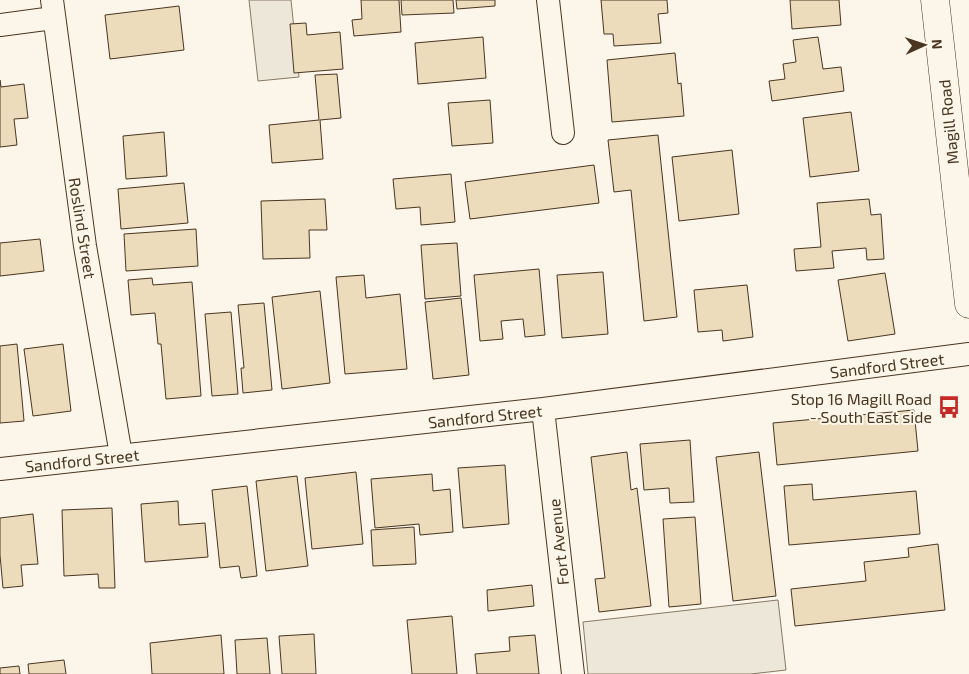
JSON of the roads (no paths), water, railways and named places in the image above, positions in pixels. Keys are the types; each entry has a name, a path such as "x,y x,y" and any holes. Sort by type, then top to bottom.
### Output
{"main road":[{"name":"Magill Road","path":"934,0 960,145 969,304"}],"street":[{"path":"548,0 563,133"},
{"path":"0,25 52,9"},
{"name":"Roslind Street","path":"52,9 85,246 121,455"},
{"name":"Sandford Street","path":"0,469 544,409 969,354"},
{"name":"Fort Avenue","path":"544,409 573,674"}],"place":[{"name":"Stop 16 Magill Road - South East side","path":"949,407"}]}
